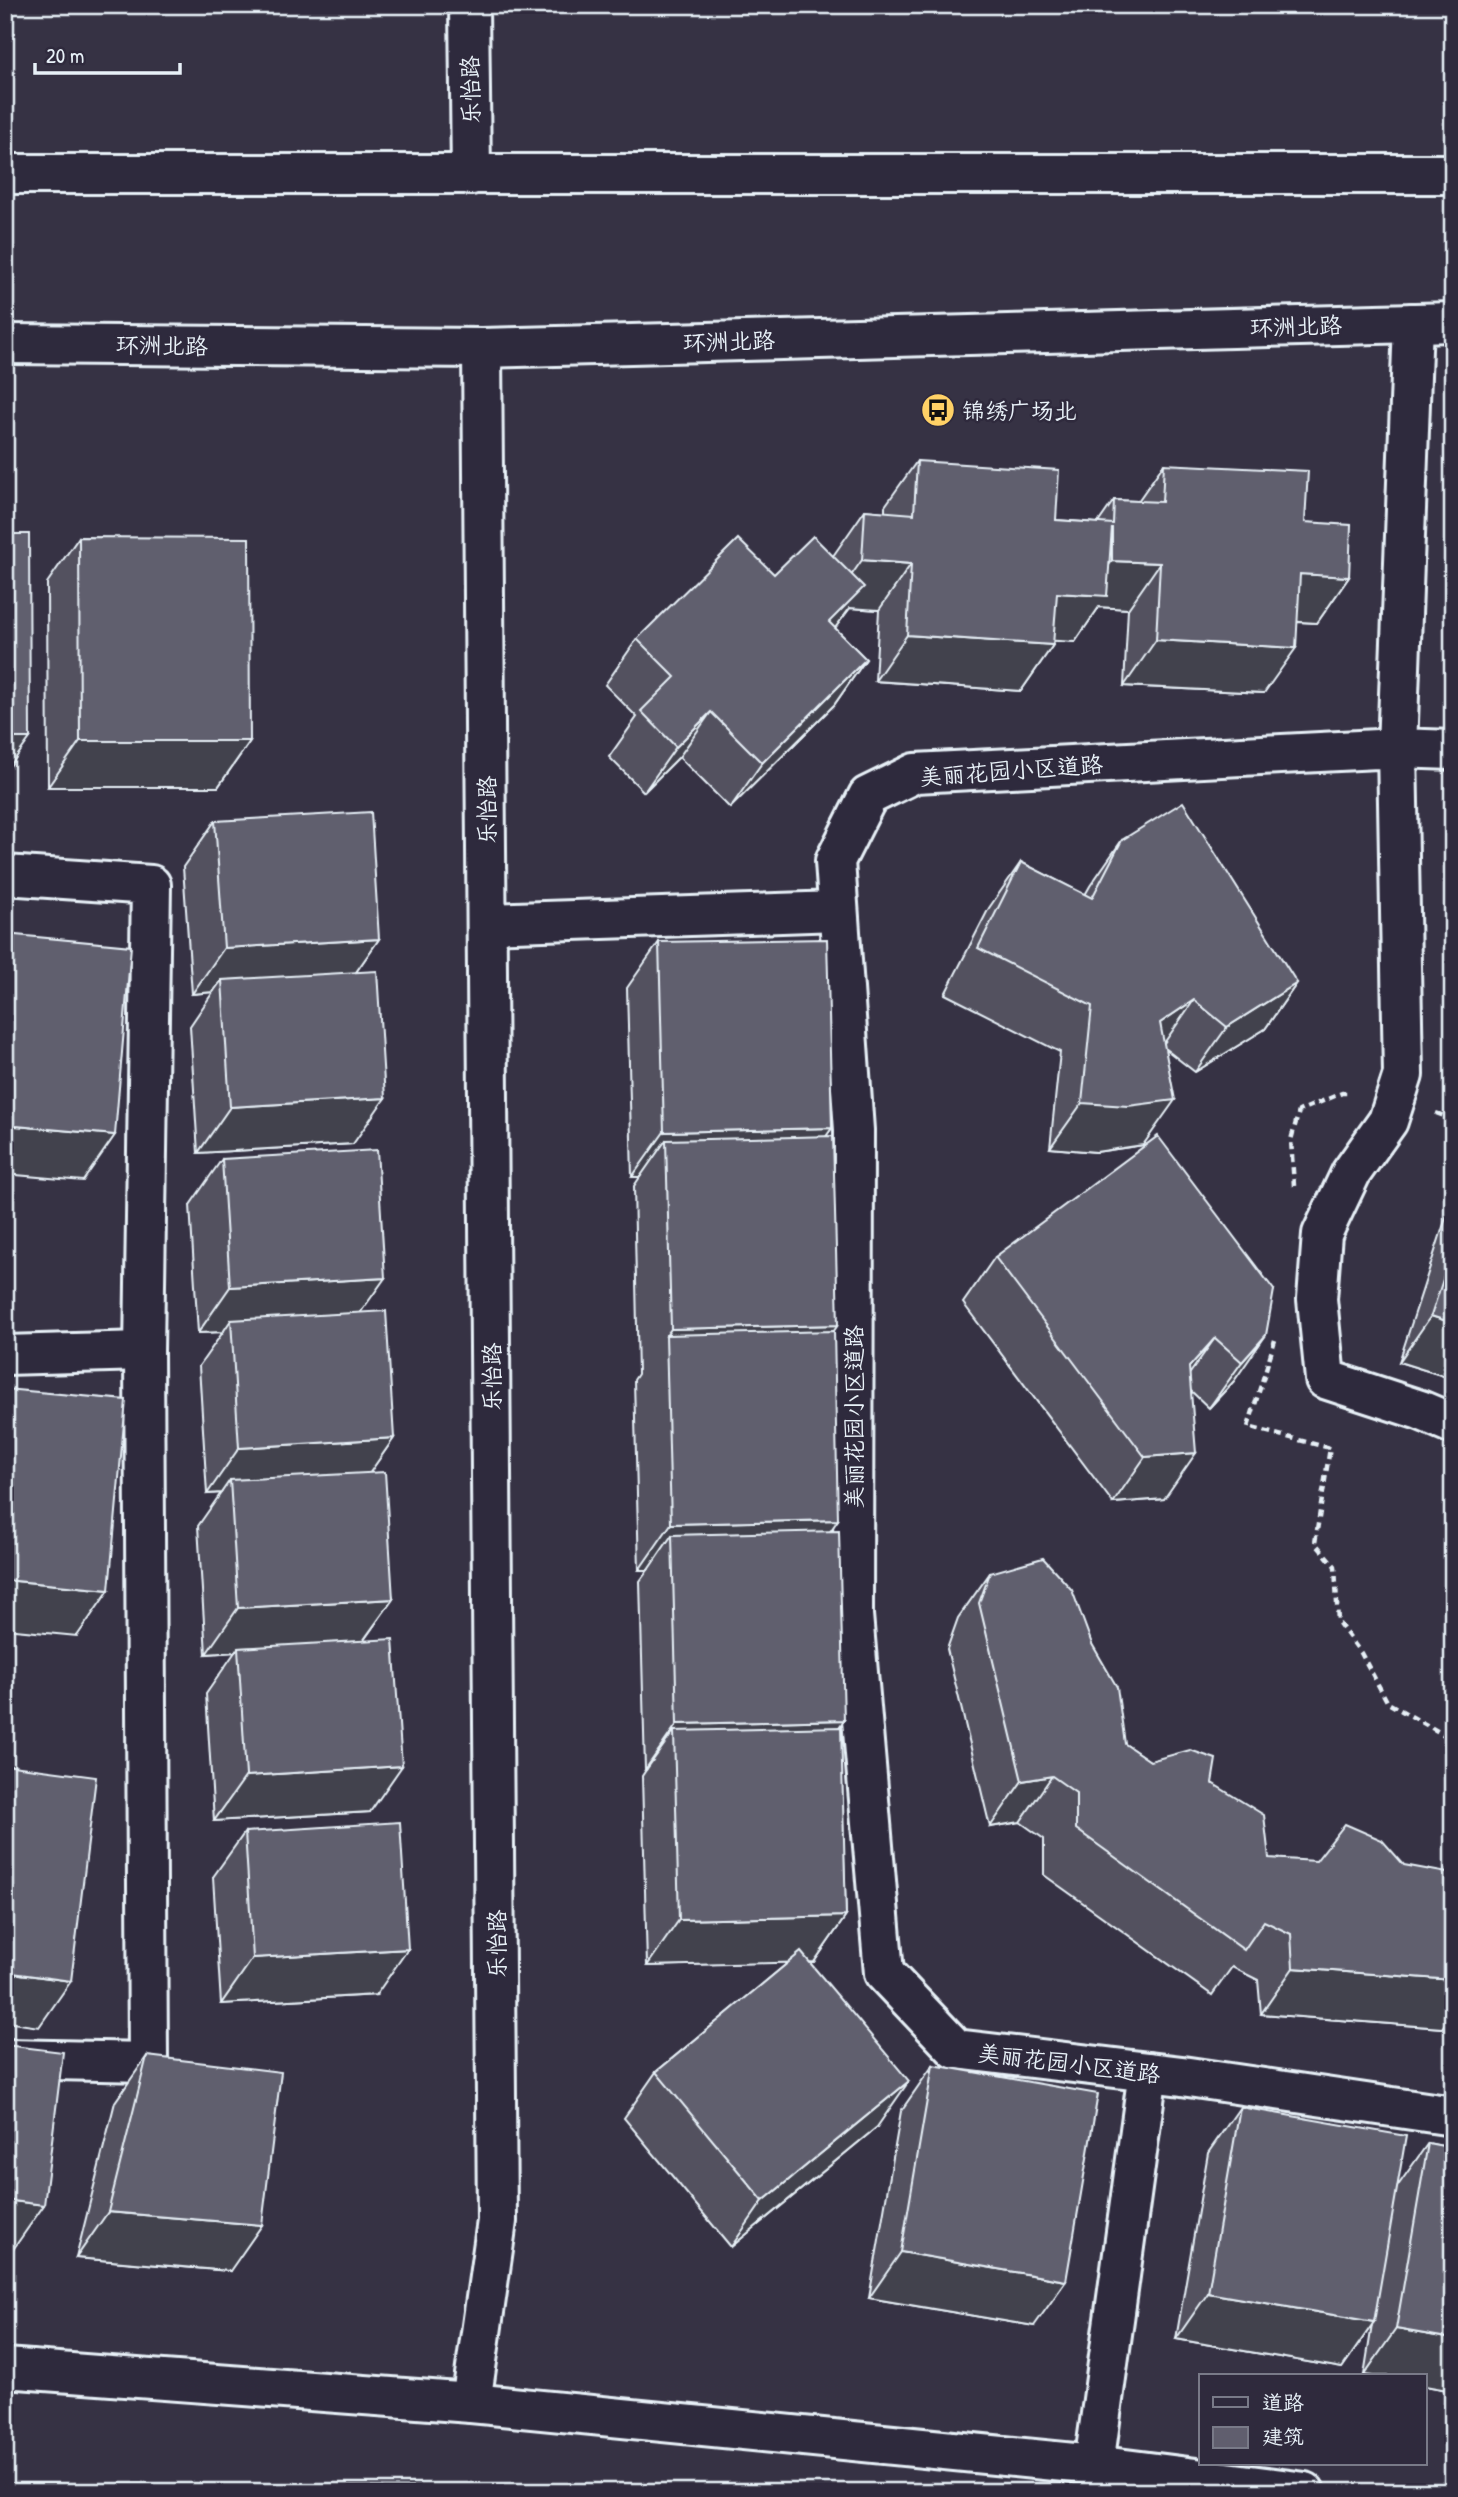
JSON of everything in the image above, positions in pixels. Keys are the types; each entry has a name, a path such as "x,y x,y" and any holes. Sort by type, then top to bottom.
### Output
{"street":[{"name":"乐怡路","path":"468,5 471,175"},
{"path":"5,174 1453,174"},
{"name":"环洲北路","path":"5,344 482,348 1453,322"},
{"path":"1413,323 1397,748 1403,1075 1388,1121 1351,1173 1322,1234 1317,1299 1325,1379 1420,1410 1453,1424"},
{"name":"乐怡路","path":"471,2403 498,2221 482,348"},
{"name":"美丽花园小区道路","path":"1453,750 1397,748 915,773 868,796 835,861 854,1130 853,1615 884,1973 956,2049 1148,2072 1453,2116"},
{"path":"5,875 151,885 144,1352 148,2062 5,2059"},
{"path":"487,923 838,911"},
{"path":"5,1355 144,1352"},
{"path":"1094,2465 1148,2072"},
{"path":"5,2368 471,2403 1094,2465 1305,2492"}],"water":[{"path":"5,2483 729,2490 729,2492 5,2492"}],"building":[{"path":"917,461 1059,470 1056,520 1113,524 1114,500 1162,502 1164,464 1308,471 1305,522 1351,525 1349,577 1300,574 1296,648 1156,640 1160,563 1112,561 1112,527 1107,596 1057,593 1053,645 907,635 911,564 862,560 865,510 914,514"},
{"path":"5,534 29,534 30,738 5,738"},
{"path":"813,536 864,587 829,622 866,659 762,763 711,712 676,747 641,711 675,677 637,639 738,539 774,574"},
{"path":"79,537 249,538 250,741 80,741"},
{"path":"1183,802 1297,983 1227,1027 1194,1000 1160,1023 1175,1100 1128,1106 1082,1103 1092,1006 978,948 1021,862 1092,898 1122,840"},
{"path":"371,812 379,939 224,948 215,821"},
{"path":"5,934 131,946 115,1135 5,1125"},
{"path":"827,939 832,1128 664,1132 659,942"},
{"path":"377,971 385,1098 230,1107 222,980"},
{"path":"833,1136 838,1325 671,1329 666,1140"},
{"path":"1158,1136 1274,1290 1266,1335 1242,1362 1215,1338 1189,1367 1196,1453 1145,1457 995,1257"},
{"path":"377,1150 385,1278 230,1287 222,1159"},
{"path":"1453,1249 1453,1323 1431,1316"},
{"path":"386,1311 394,1438 239,1448 231,1320"},
{"path":"834,1331 838,1520 671,1524 666,1335"},
{"path":"5,1389 126,1400 109,1590 5,1580"},
{"path":"385,1472 393,1599 238,1608 230,1480"},
{"path":"839,1531 844,1720 677,1724 672,1535"},
{"path":"1043,1558 1072,1590 1092,1644 1117,1687 1125,1744 1150,1761 1190,1750 1216,1759 1212,1783 1264,1815 1269,1858 1316,1861 1345,1824 1382,1840 1404,1865 1453,1874 1453,1980 1293,1968 1291,1934 1264,1921 1244,1950 1076,1829 1076,1793 1052,1776 1022,1781 979,1603 990,1573"},
{"path":"393,1639 402,1766 246,1776 238,1648"},
{"path":"841,1727 846,1916 679,1920 674,1731"},
{"path":"5,1765 96,1777 71,1981 5,1972"},
{"path":"400,1822 408,1949 253,1958 245,1832"},
{"path":"801,1952 909,2081 763,2201 656,2072"},
{"path":"5,2045 63,2052 44,2205 5,2200"},
{"path":"147,2056 281,2072 262,2225 108,2212"},
{"path":"933,2065 1098,2094 1066,2281 901,2252"},
{"path":"1240,2107 1406,2136 1374,2322 1208,2293"},
{"path":"1428,2143 1453,2148 1453,2339 1396,2329"}],"place":[{"name":"锦绣广场北","path":"938,410"}]}
